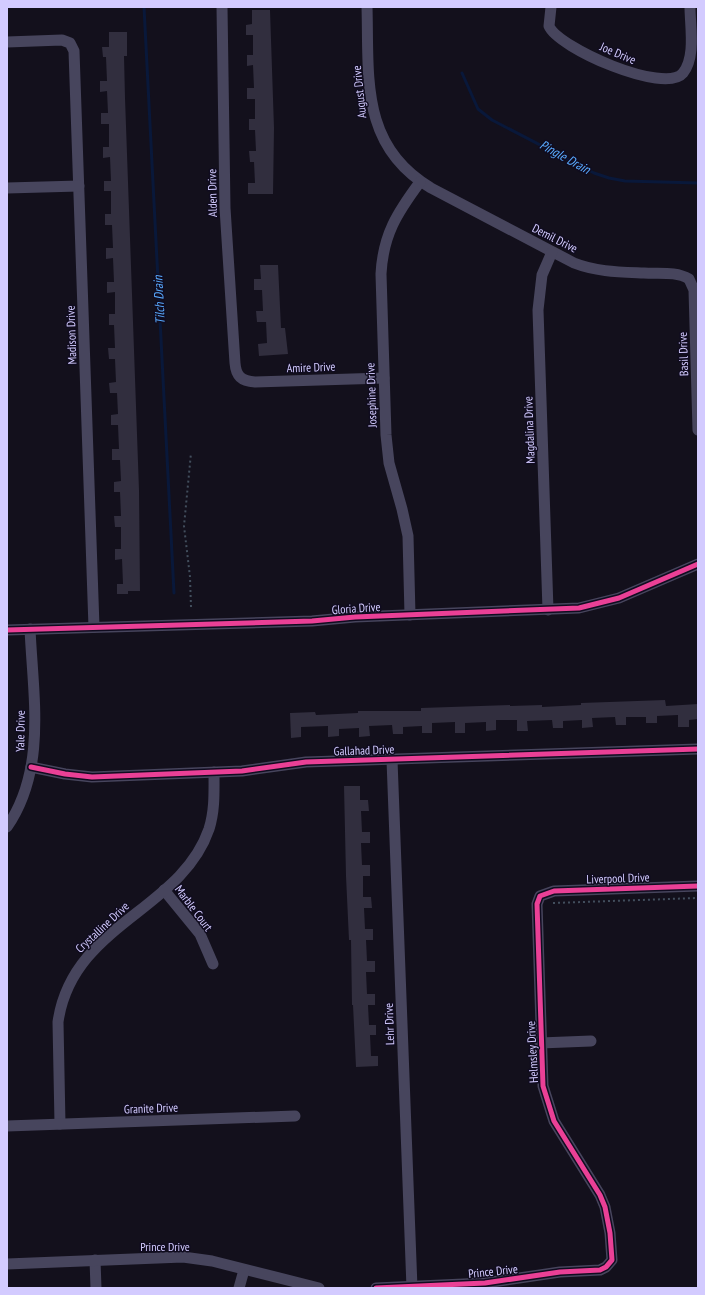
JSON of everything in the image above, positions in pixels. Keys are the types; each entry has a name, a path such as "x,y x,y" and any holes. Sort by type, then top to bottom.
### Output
{"street":[{"name":"Alden Drive","path":"222,7 225,208 235,363 236,370 240,378"},
{"name":"August Drive","path":"367,7 370,87 374,116 384,141 392,154 400,164 420,182"},
{"name":"Joe Drive","path":"551,7 549,20 551,30 558,38 628,72 663,80 676,78 682,75 688,62 690,53 690,7"},
{"name":"Madison Drive","path":"7,42 62,40 70,43 74,55 94,627"},
{"name":"Demil Drive","path":"420,182 552,252 586,268 612,272 677,274 689,279"},
{"name":"Josephine Drive","path":"410,615 408,536 389,463 386,435 381,274 383,251 395,219 420,182"},
{"path":"7,188 79,186"},
{"name":"Magdalina Drive","path":"548,610 538,310 542,275 552,252"},
{"name":"Basil Drive","path":"689,279 694,290 698,430"},
{"name":"Amire Drive","path":"240,378 248,382 384,378"},
{"name":"Gloria Drive","path":"7,630 312,621 410,615 580,608 606,602 698,564"},
{"name":"Yale Drive","path":"7,827 25,792 31,767 35,726 30,629"},
{"name":"Gallahad Drive","path":"31,767 66,774 92,777 254,770 306,762 698,749"},
{"name":"Lehr Drive","path":"392,760 412,1287"},
{"name":"Crystalline Drive","path":"60,1124 58,1022 60,1008 69,983 76,970 94,949 164,890 192,860 209,829 214,806 214,772"},
{"name":"Liverpool Drive","path":"544,900 554,891 698,886"},
{"name":"Marble Court","path":"164,890 200,934 213,964"},
{"name":"Helmsley Drive","path":"544,900 536,911 540,1044 543,1086 550,1110 561,1132 594,1183 605,1207 611,1245 612,1260 610,1264"},
{"path":"540,1044 591,1042"},
{"name":"Granite Drive","path":"7,1126 295,1116"},
{"name":"Prince Drive","path":"7,1264 183,1257 212,1261 319,1288"},
{"path":"95,1260 96,1288"},
{"name":"Prince Drive","path":"376,1288 499,1282 560,1272 600,1270 610,1264"},
{"path":"239,1288 244,1270"}],"path":[{"path":"191,453 184,526 190,577 191,607"},
{"path":"544,900 698,898"}],"building":[{"path":"252,10 270,10 274,128 273,194 248,194 248,183 255,183 254,162 250,162 249,151 256,151 255,130 249,130 249,119 255,119 255,99 247,99 247,88 254,88 253,65 247,66 247,55 253,55 253,35 246,35 246,25 252,24"},
{"path":"109,32 127,32 127,56 124,56 139,490 140,591 128,591 128,594 117,594 117,584 123,584 122,559 115,560 115,549 121,549 121,527 115,527 114,516 121,516 120,492 114,492 114,482 121,481 120,460 112,460 112,449 119,449 118,425 111,425 111,415 118,414 117,393 110,393 109,383 116,382 115,359 109,359 108,348 115,348 114,325 109,325 109,314 115,314 115,292 107,293 107,282 114,282 113,258 106,259 106,248 113,248 112,225 105,225 105,214 111,214 111,191 104,191 104,181 111,181 110,157 103,158 103,147 109,147 109,124 101,124 101,113 108,113 107,91 100,92 100,81 107,81 106,57 103,57 102,47 109,47"},
{"path":"260,265 278,265 281,328 285,328 288,354 259,356 258,344 267,343 266,322 257,322 256,311 263,311 262,290 254,290 254,279 261,279"},
{"path":"665,700 666,706 698,704 698,719 689,720 689,727 678,727 678,715 657,716 657,723 646,723 646,717 626,717 626,725 616,725 615,717 592,718 593,727 582,728 582,720 563,721 563,728 553,728 552,720 527,721 528,731 517,731 517,720 496,720 496,730 486,731 486,722 465,723 465,733 455,733 455,722 432,723 432,733 422,733 422,726 403,727 403,734 393,734 392,725 369,726 370,736 359,737 359,728 339,729 339,736 328,737 328,726 301,727 301,737 291,738 290,713 315,712 316,715 358,713 358,711 421,711 421,708 510,705 542,705 542,707 581,705 581,703"},
{"path":"344,786 360,786 360,800 368,800 369,811 361,811 362,832 370,832 370,843 361,843 362,865 370,865 370,876 363,876 363,897 371,897 372,908 364,908 365,929 373,929 373,940 366,940 367,961 375,961 375,972 366,972 367,994 375,994 375,1005 368,1005 369,1025 376,1025 376,1035 370,1035 371,1056 378,1056 378,1066 356,1067 352,1005 351,940 349,940 346,876"}],"waterway":[{"name":"Tilch Drain","path":"144,7 174,593"},
{"name":"Pingle Drain","path":"462,73 478,109 492,120 594,173 625,181 698,183"}],"cycle path":[{"path":"7,630 312,621 355,617 579,608 619,598 698,564"},
{"path":"31,767 65,774 92,777 242,771 306,762 698,749"},
{"path":"376,1288 485,1283 560,1272 600,1270 606,1267 612,1260 610,1233 605,1207 600,1195 554,1121 543,1086 537,904 540,896 554,891 698,886"}]}
